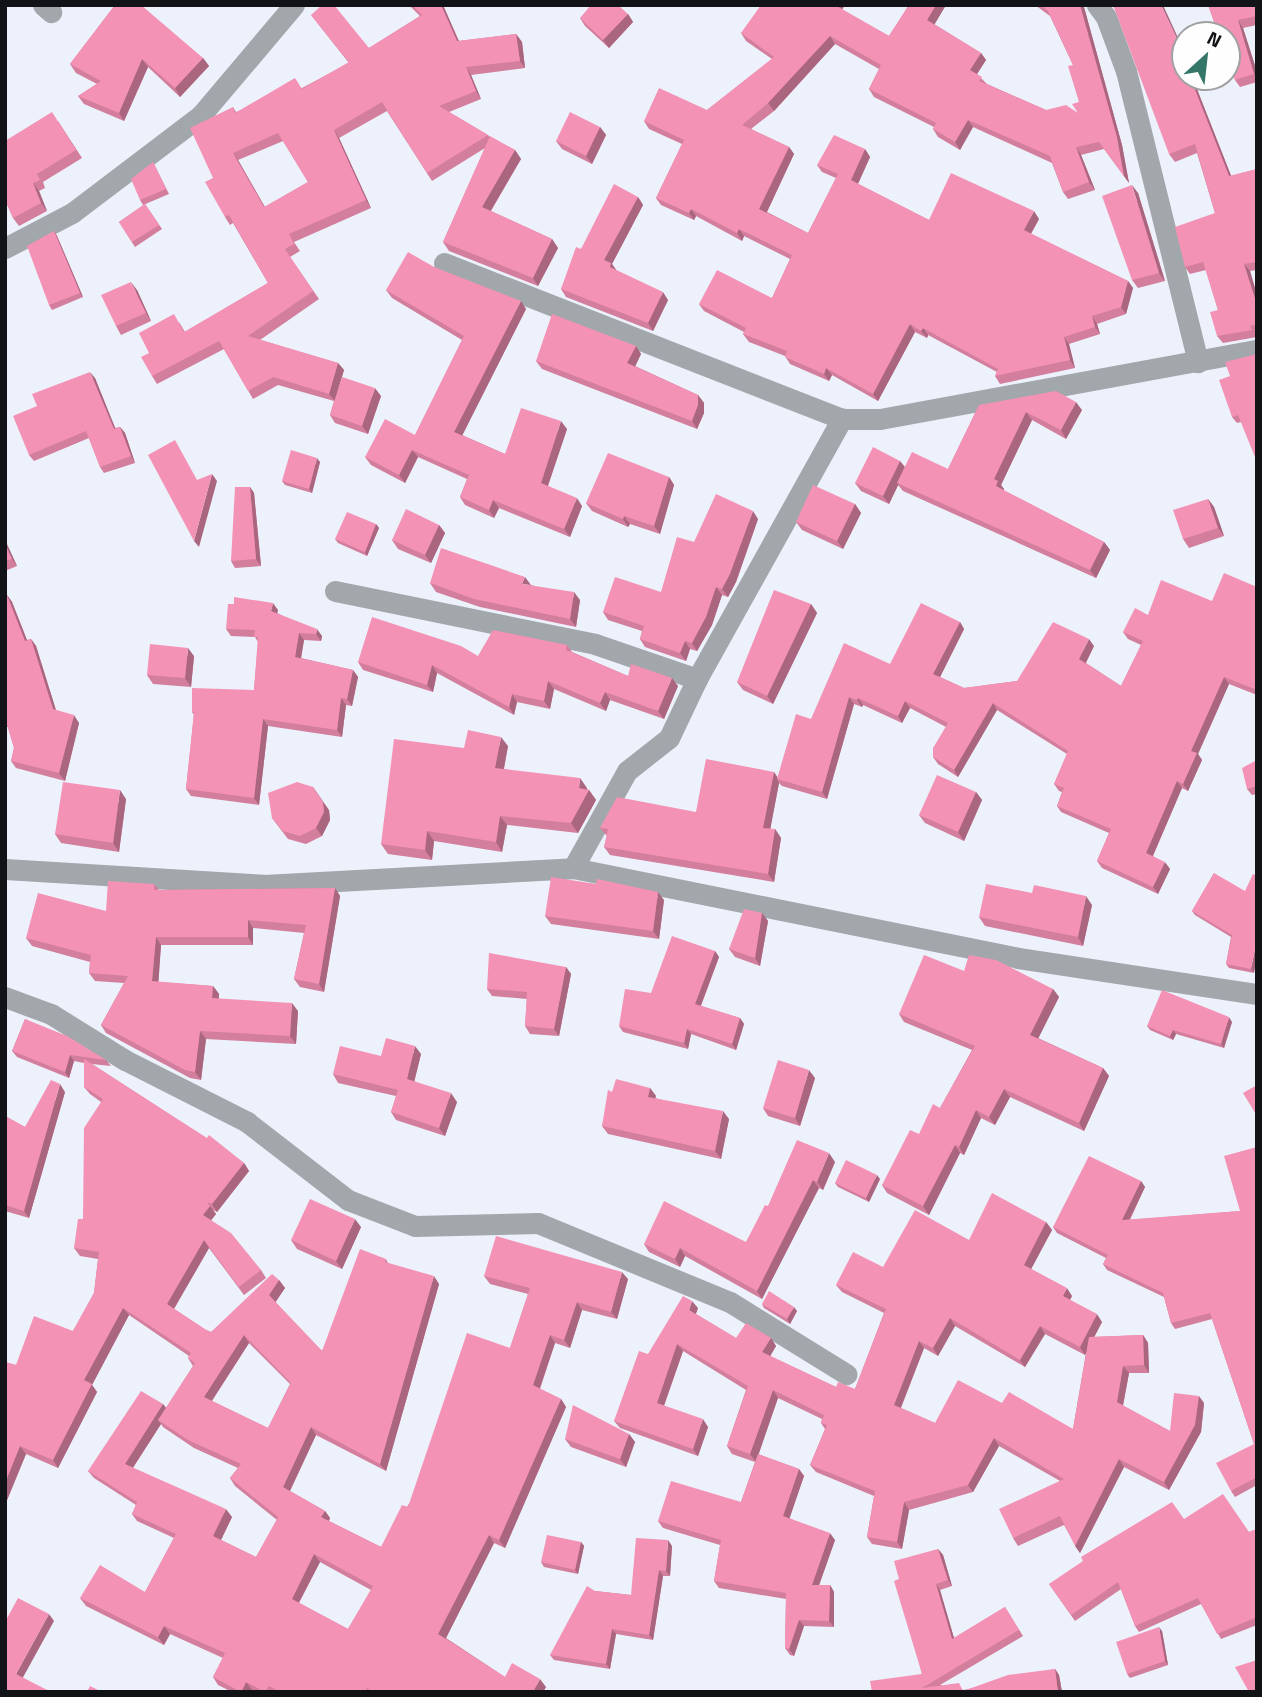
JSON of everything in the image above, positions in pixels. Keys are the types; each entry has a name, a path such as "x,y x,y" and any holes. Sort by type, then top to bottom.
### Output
{"street":[{"path":"5,248 72,213 201,115 294,5"},
{"path":"1097,5 1105,17 1126,71 1198,362"},
{"path":"444,263 842,419 880,419 1257,350"},
{"path":"573,868 628,771 669,738 697,679 842,419"},
{"path":"335,590 596,644 697,679"},
{"path":"5,869 264,885 573,868 1018,958 1257,994"},
{"path":"5,997 51,1014 125,1060 247,1122 348,1200 415,1226 538,1223 730,1302 846,1374"}],"building":[{"path":"115,5 141,5 203,58 175,88 142,59 119,113 78,96 101,81 70,64"},
{"path":"322,5 334,5 369,48 422,15 412,5 441,5 457,41 516,34 520,61 466,67 476,91 439,106 488,135 427,173 382,102 334,130 366,200 289,234 294,244 285,249 313,291 248,336 338,363 329,394 273,377 248,391 219,341 152,376 141,357 149,353 139,333 174,314 184,332 268,283 229,215 225,217 205,182 213,178 190,128 233,107 235,113 295,78 302,89 349,62 311,15","holes":["278,133 308,182 264,207 233,153"]},
{"path":"591,5 618,5 628,14 603,40 580,18"},
{"path":"761,5 835,5 889,36 909,5 936,5 927,20 981,53 970,70 982,77 979,81 1046,110 1066,105 1078,113 1072,104 1079,102 1068,66 1073,65 1048,11 1040,5 1080,5 1117,137 1124,176 1099,142 1076,147 1089,182 1063,192 1050,156 968,120 955,142 933,129 936,123 869,89 881,65 830,36 768,103 742,125 789,147 759,209 808,233 838,174 817,165 834,135 865,149 851,180 929,220 951,173 1034,211 1024,230 1128,281 1121,307 1092,316 1095,327 1064,337 1070,360 995,376 998,369 923,328 921,331 910,324 873,394 826,368 824,374 785,357 787,351 743,334 746,328 699,304 717,270 772,298 792,255 739,229 737,233 691,209 689,213 656,198 684,140 644,121 659,88 707,110 774,57 741,33"},
{"path":"1113,5 1161,5 1171,26 1171,91 1196,91 1229,176 1257,169 1257,262 1244,264 1257,305 1257,324 1250,326 1252,330 1217,336 1210,312 1218,310 1203,262 1185,267 1175,227 1215,213 1195,144 1169,154"},
{"path":"1208,5 1257,5 1257,16 1238,21 1214,21"},
{"path":"1241,30 1254,74 1241,78"},
{"path":"52,112 76,150 37,174 40,180 33,183 41,203 13,218 5,200 5,141"},
{"path":"570,112 600,127 586,156 556,141"},
{"path":"490,136 515,150 482,207 552,239 533,278 443,242"},
{"path":"153,162 166,189 140,200 131,179"},
{"path":"614,184 638,197 604,260 611,263 610,267 663,292 648,323 561,289 576,247 581,249"},
{"path":"1132,185 1159,273 1132,280 1102,196"},
{"path":"145,204 159,225 132,242 119,222"},
{"path":"54,231 80,293 49,305 27,246"},
{"path":"408,252 434,267 521,301 454,432 505,454 521,408 561,421 541,483 577,498 564,529 493,500 489,510 460,497 469,475 412,450 399,475 365,457 385,419 415,435 464,336 386,290"},
{"path":"131,282 146,313 116,326 101,295"},
{"path":"552,314 636,346 627,363 698,395 698,405 692,421 536,361"},
{"path":"1257,354 1257,462 1238,415 1232,417 1219,380 1230,376 1225,362"},
{"path":"90,372 114,429 120,427 131,456 100,467 86,431 29,455 13,416 37,406 32,394"},
{"path":"342,377 375,388 362,426 330,415"},
{"path":"1056,391 1076,402 1061,430 1026,412 994,479 998,481 996,486 1104,542 1090,570 897,483 912,452 948,469 979,405"},
{"path":"175,440 197,480 212,474 194,541 148,455"},
{"path":"873,447 900,461 883,496 855,483"},
{"path":"291,450 317,458 309,489 282,481"},
{"path":"608,453 669,477 654,526 624,516 623,519 586,503"},
{"path":"813,485 855,504 837,541 796,522"},
{"path":"235,487 250,487 256,559 231,561"},
{"path":"716,494 753,511 730,574 722,589 716,587 706,617 692,643 685,641 680,653 640,639 644,626 603,612 615,577 661,592 677,537 694,542"},
{"path":"1208,499 1218,528 1183,539 1173,510"},
{"path":"406,509 439,525 425,555 392,540"},
{"path":"347,512 376,524 365,552 335,539"},
{"path":"5,544 12,559 5,561"},
{"path":"441,548 525,577 522,584 574,592 570,619 474,599 430,583"},
{"path":"1224,573 1257,587 1257,690 1224,677 1191,751 1197,753 1183,784 1177,781 1146,853 1165,862 1153,887 1097,861 1111,829 1057,806 1064,788 1054,784 1068,751 993,703 954,770 933,757 933,748 948,723 905,701 898,716 858,698 849,697 822,792 777,779 796,714 811,719 844,643 890,664 921,603 960,622 933,674 964,688 1017,681 1053,622 1089,639 1079,659 1121,686 1143,641 1123,632 1135,608 1148,615 1161,580 1212,601"},
{"path":"774,590 811,604 767,696 737,682"},
{"path":"5,595 25,641 31,639 53,709 74,715 59,773 11,761 14,748 5,718"},
{"path":"234,597 273,603 271,611 317,629 316,634 299,633 295,657 353,670 347,699 341,698 337,730 263,719 254,798 186,789 194,712 192,688 254,690 258,637 254,637 255,630 226,629 228,604 234,604"},
{"path":"372,617 461,646 478,656 493,630 567,645 566,650 628,676 631,664 672,678 658,711 605,692 600,703 548,681 544,701 512,694 509,707 432,665 427,685 358,662"},
{"path":"150,644 188,648 185,678 147,675"},
{"path":"468,730 501,737 495,768 580,778 579,788 589,790 571,823 500,816 496,842 427,831 425,850 381,844 394,739 464,748"},
{"path":"706,759 774,772 763,828 775,829 768,874 604,847 608,829 600,828 617,797 696,812"},
{"path":"1257,760 1257,786 1247,789 1242,768"},
{"path":"937,775 976,792 958,832 919,815"},
{"path":"63,782 120,790 113,843 55,834"},
{"path":"297,782 313,787 323,802 324,812 316,828 300,836 283,831 272,818 268,793"},
{"path":"1214,873 1245,891 1253,874 1257,876 1257,939 1251,969 1226,964 1232,935 1192,911"},
{"path":"551,877 596,884 597,879 658,892 653,931 545,916"},
{"path":"108,881 154,884 154,890 335,888 319,984 294,979 306,925 248,920 248,937 156,937 152,981 213,986 212,998 292,1003 290,1036 200,1031 195,1072 185,1070 101,1025 128,976 89,973 91,955 26,938 38,893 106,911"},
{"path":"986,884 1032,893 1034,885 1086,896 1078,937 979,917"},
{"path":"744,909 762,913 755,958 729,949"},
{"path":"672,936 715,951 695,1004 740,1018 732,1044 687,1029 684,1043 619,1026 625,989 651,993"},
{"path":"489,953 566,967 554,1029 525,1026 527,992 487,989"},
{"path":"924,955 964,971 969,955 996,960 1053,989 1030,1035 1103,1068 1079,1123 1004,1089 989,1117 976,1110 959,1147 955,1145 923,1206 882,1185 910,1130 919,1134 933,1104 940,1108 975,1046 899,1014"},
{"path":"1162,990 1229,1017 1221,1044 1173,1030 1170,1036 1147,1026"},
{"path":"25,1019 67,1036 106,1060 70,1055 65,1072 12,1051"},
{"path":"386,1038 415,1046 407,1079 451,1093 439,1128 391,1112 398,1090 333,1074 340,1046 381,1056"},
{"path":"84,1059 207,1138 209,1135 244,1163 212,1204 207,1202 210,1206 203,1215 231,1233 261,1270 239,1287 204,1240 167,1304 206,1330 211,1332 272,1274 279,1280 269,1295 322,1351 360,1249 386,1259 385,1262 434,1276 380,1464 311,1427 283,1487 325,1511 321,1517 381,1547 402,1505 408,1507 467,1333 510,1348 530,1288 484,1276 496,1236 622,1272 611,1312 577,1302 564,1340 550,1335 533,1385 561,1399 499,1540 489,1535 438,1634 505,1677 512,1663 540,1679 533,1692 373,1692 367,1688 365,1692 280,1692 269,1686 265,1692 246,1682 241,1692 213,1677 225,1653 164,1626 158,1637 80,1598 100,1565 145,1592 176,1534 132,1514 137,1502 88,1471 141,1391 163,1404 125,1464 226,1509 213,1536 256,1557 278,1517 230,1478 241,1464 188,1440 158,1420 195,1363 188,1358 191,1353 123,1308 84,1380 92,1384 53,1460 20,1446 5,1483 5,1362 16,1365 34,1316 73,1331 94,1293 99,1252 74,1248 78,1219 83,1219 84,1128 103,1099 84,1087","holes":["244,1335 291,1383 268,1428 204,1397","314,1554 373,1586 348,1629 292,1599"]},
{"path":"778,1060 809,1070 795,1118 763,1108"},
{"path":"616,1079 650,1088 648,1097 723,1111 715,1151 602,1126 608,1090 612,1092"},
{"path":"51,1080 60,1084 24,1211 5,1205 5,1116 25,1127"},
{"path":"1257,1085 1257,1116 1243,1093"},
{"path":"797,1140 829,1153 817,1182 813,1180 757,1291 680,1248 675,1259 644,1244 664,1201 746,1242 765,1205 768,1206"},
{"path":"1257,1147 1257,1477 1231,1491 1216,1463 1254,1444 1210,1313 1171,1323 1163,1293 1103,1264 1108,1255 1053,1227 1089,1156 1141,1181 1122,1220 1240,1211 1224,1156"},
{"path":"846,1160 877,1175 866,1198 835,1183"},
{"path":"992,1193 1046,1222 1024,1265 1067,1288 1063,1296 1097,1314 1080,1347 1040,1326 1020,1360 950,1318 933,1348 919,1341 894,1405 935,1423 958,1380 1002,1403 1009,1392 1073,1429 1089,1337 1143,1335 1144,1365 1123,1366 1117,1402 1170,1431 1174,1393 1199,1396 1195,1425 1164,1482 1119,1459 1075,1546 1060,1516 1013,1538 999,1509 1064,1479 994,1438 968,1485 904,1502 897,1542 867,1537 875,1491 810,1465 827,1425 821,1423 824,1415 773,1390 750,1454 727,1446 748,1386 677,1344 657,1403 703,1419 693,1449 614,1421 639,1351 648,1354 683,1296 692,1301 689,1310 736,1338 746,1323 771,1338 762,1352 836,1387 838,1382 855,1389 886,1309 836,1285 853,1252 883,1267 915,1210 969,1240"},
{"path":"310,1199 355,1219 336,1261 291,1240"},
{"path":"769,1291 794,1307 787,1319 762,1304"},
{"path":"573,1405 629,1434 620,1459 565,1439"},
{"path":"758,1454 799,1469 783,1516 830,1533 812,1585 830,1585 829,1621 799,1620 789,1649 785,1648 786,1593 714,1581 721,1540 658,1521 671,1481 741,1502"},
{"path":"1223,1494 1249,1532 1257,1529 1257,1617 1217,1634 1198,1598 1135,1626 1118,1582 1071,1615 1049,1584 1083,1561 1081,1557 1172,1502 1184,1519"},
{"path":"547,1535 581,1542 575,1570 541,1562"},
{"path":"636,1538 668,1540 666,1571 659,1570 649,1635 612,1629 606,1664 550,1655 587,1586 595,1591 631,1595"},
{"path":"938,1549 948,1580 936,1584 952,1639 1005,1607 1019,1630 922,1688 959,1683 963,1691 1008,1675 1055,1669 1058,1692 872,1692 870,1681 922,1674 894,1581 899,1579 894,1561"},
{"path":"18,1598 49,1614 16,1674 51,1692 5,1692 5,1622"},
{"path":"1159,1627 1165,1661 1127,1674 1116,1642"},
{"path":"1257,1660 1257,1692 1249,1692 1235,1667"},
{"path":"90,1686 102,1692 87,1692"}]}
